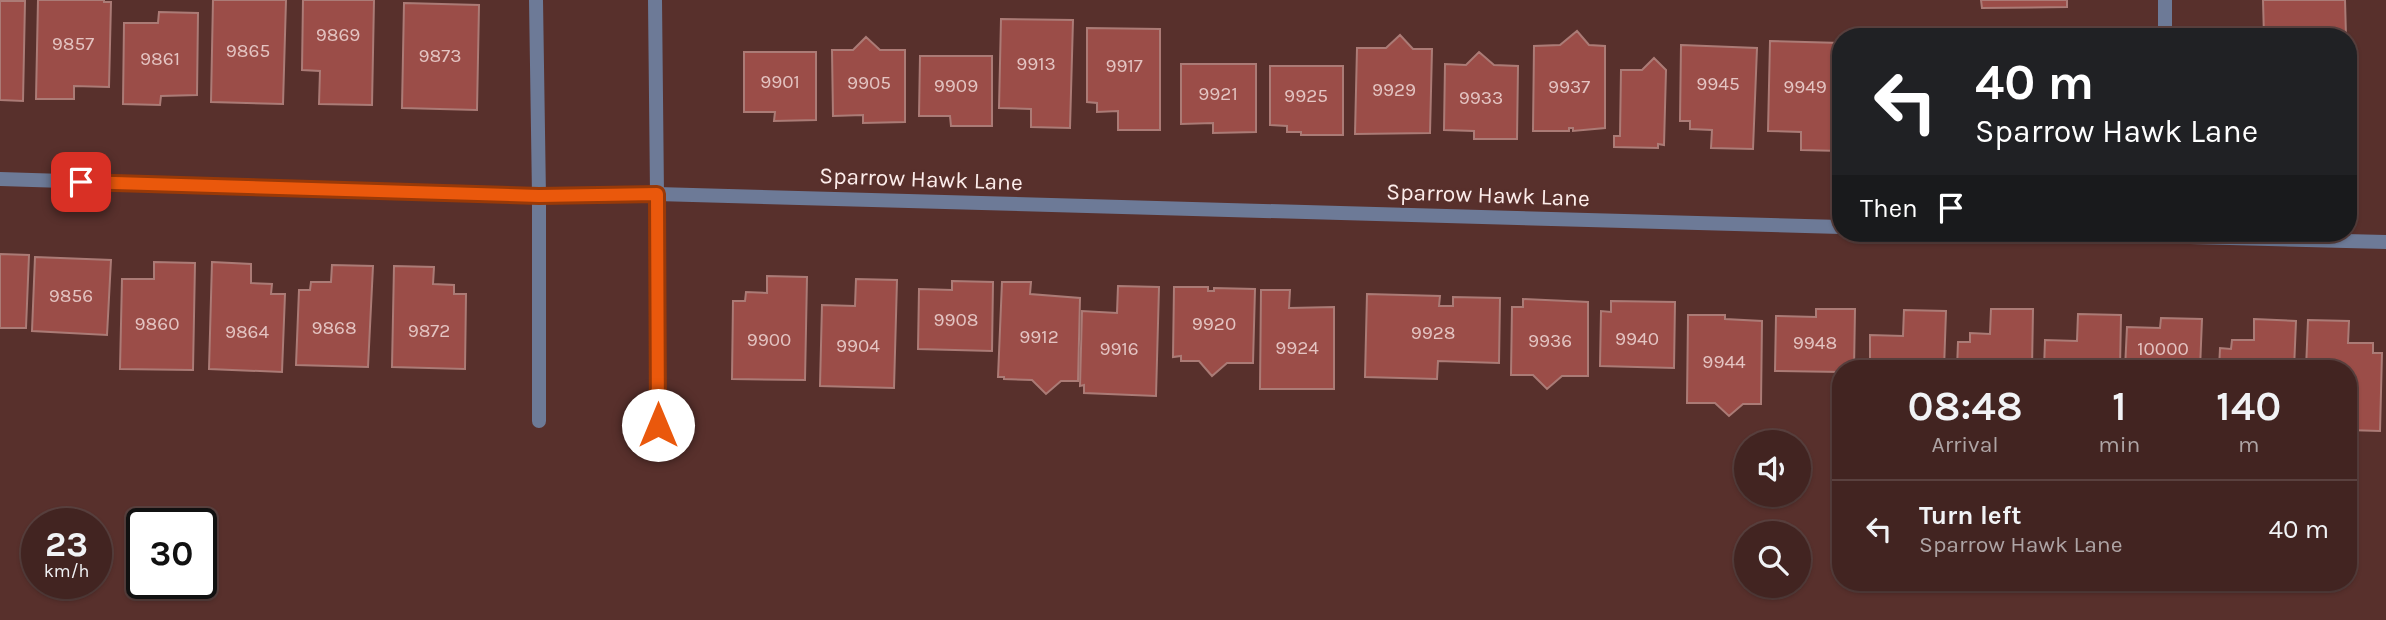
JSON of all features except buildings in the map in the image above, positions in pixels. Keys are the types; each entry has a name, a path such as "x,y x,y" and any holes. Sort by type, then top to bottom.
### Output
{"street":[{"path":"536,0 539,421"},
{"path":"655,0 658,425"},
{"path":"2165,0 2165,28"},
{"name":"Sparrow Hawk Lane","path":"0,179 539,196 657,194 1832,227"},
{"path":"2357,242 2386,243"}],"route":[{"path":"81,182 539,196 657,194 658,425"}]}
